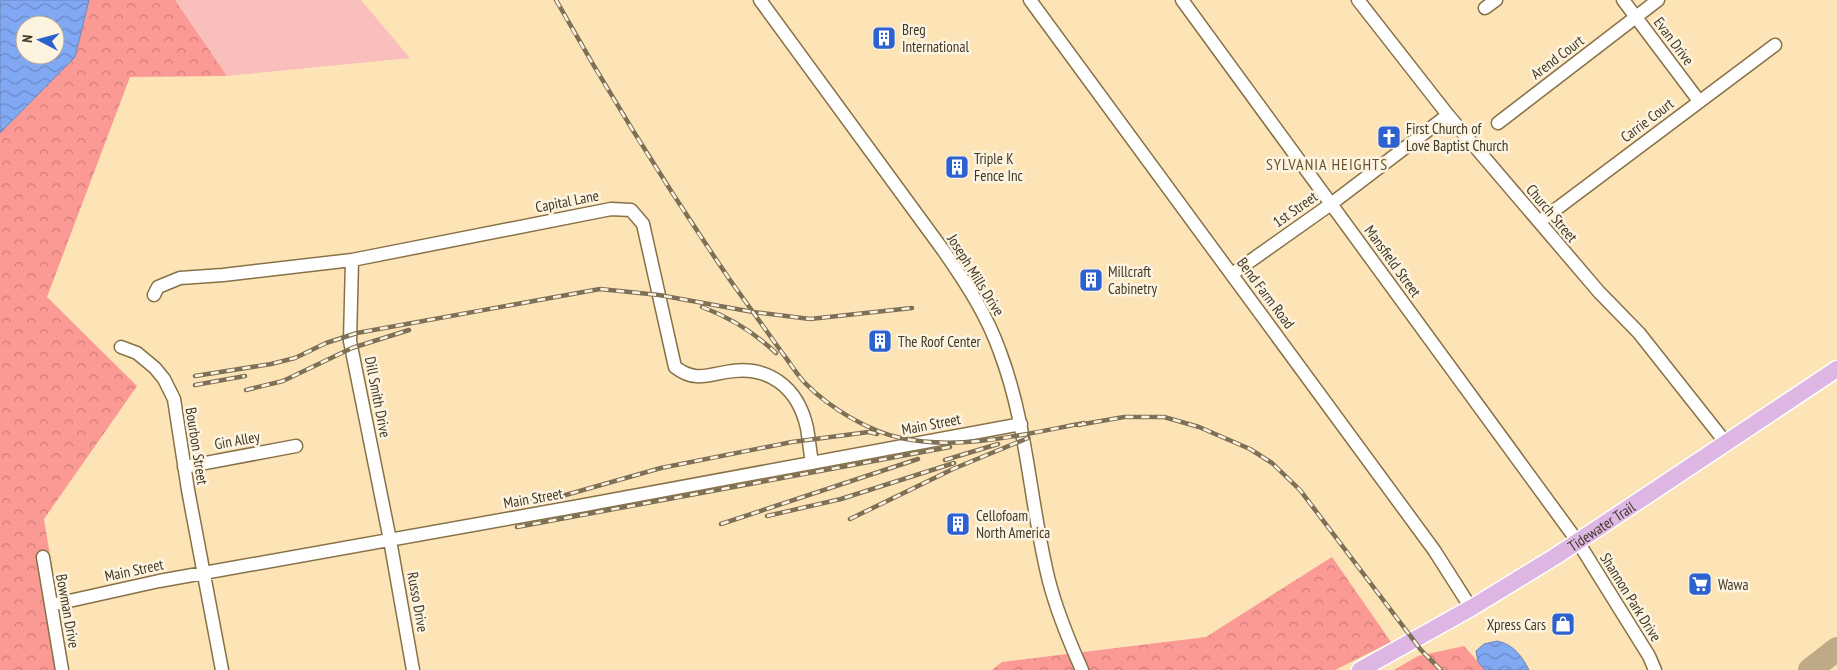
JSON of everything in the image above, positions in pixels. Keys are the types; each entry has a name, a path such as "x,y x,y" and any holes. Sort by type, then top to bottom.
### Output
{"main road":[{"name":"Tidewater Trail","path":"1360,670 1471,608 1578,542 1837,370"}],"street":[{"name":"Joseph Mills Drive","path":"760,0 966,284 990,327 1001,353 1021,424 1049,581 1067,635 1082,670"},
{"name":"Bend Farm Road","path":"1030,0 1434,550 1471,608"},
{"name":"Mansfield Street","path":"1182,0 1578,542"},
{"name":"Church Street","path":"1358,0 1448,115 1599,292 1639,333 1726,443"},
{"path":"1485,8 1496,0"},
{"name":"Evan Drive","path":"1623,0 1699,101"},
{"name":"Arend Court","path":"1498,123 1658,0"},
{"name":"Carrie Court","path":"1539,222 1775,45"},
{"name":"1st Street","path":"1232,274 1331,204 1448,115"},
{"name":"Capital Lane","path":"154,295 158,287 180,278 352,260 611,209 631,210 643,224 675,367 689,376 700,377 739,369 758,371 775,379 791,393 799,406 807,429 812,463"},
{"name":"Dill Smith Drive","path":"352,260 350,341 390,540"},
{"name":"Bourbon Street","path":"121,347 137,353 146,359 169,388 174,400 202,573 222,670"},
{"name":"Main Street","path":"50,605 202,573 1021,424"},
{"name":"Gin Alley","path":"184,466 296,446"},
{"name":"Russo Drive","path":"390,540 413,670"},
{"name":"Shannon Park Drive","path":"1578,542 1649,656 1655,670"},
{"name":"Bowman Drive","path":"43,558 62,670"}],"shaded area":[{"path":"175,0 361,0 410,58 227,76"}],"green space":[{"path":"89,0 175,0 227,76 130,77 47,297 137,386 44,519 69,670 0,670 0,133 75,57"},
{"path":"1332,557 1391,642 1335,670 992,670 1002,662 1206,637"},
{"path":"1464,646 1485,670 1394,670 1418,656"}],"water":[{"path":"0,0 89,0 75,57 0,133"},
{"path":"1497,641 1508,645 1516,651 1529,670 1485,670 1478,662 1476,651 1484,644"}],"taxiway":[{"path":"1810,670 1837,649"}],"railway":[{"path":"556,0 618,107 707,246 800,377 826,402 863,424 888,435 924,442 947,443 993,440 1084,423"},
{"path":"195,376 271,364 295,358 326,343 357,333 600,289 659,295 753,312 810,319 912,308"},
{"path":"702,307 742,327 776,353"},
{"path":"246,390 283,381 352,348 409,330"},
{"path":"195,385 245,376"},
{"path":"1078,425 1124,417 1164,417 1199,427 1250,449 1272,463 1300,490 1421,650 1441,670"},
{"path":"508,506 555,498 661,468 792,442 869,432 877,434"},
{"path":"850,519 953,469 1028,438"},
{"path":"945,460 998,444"},
{"path":"517,527 950,447"},
{"path":"721,524 918,459"},
{"path":"767,516 841,499 954,463"}],"place":[{"name":"Breg International","path":"884,38"},
{"name":"First Church of Love Baptist Church","path":"1389,137"},
{"name":"Triple K Fence Inc","path":"957,167"},
{"name":"Millcraft Cabinetry","path":"1091,280"},
{"name":"The Roof Center","path":"880,341"},
{"name":"Cellofoam North America","path":"958,524"},
{"name":"Wawa","path":"1700,584"},
{"name":"Xpress Cars","path":"1563,624"}],"district":[{"name":"SYLVANIA HEIGHTS","path":"1327,164"}]}
